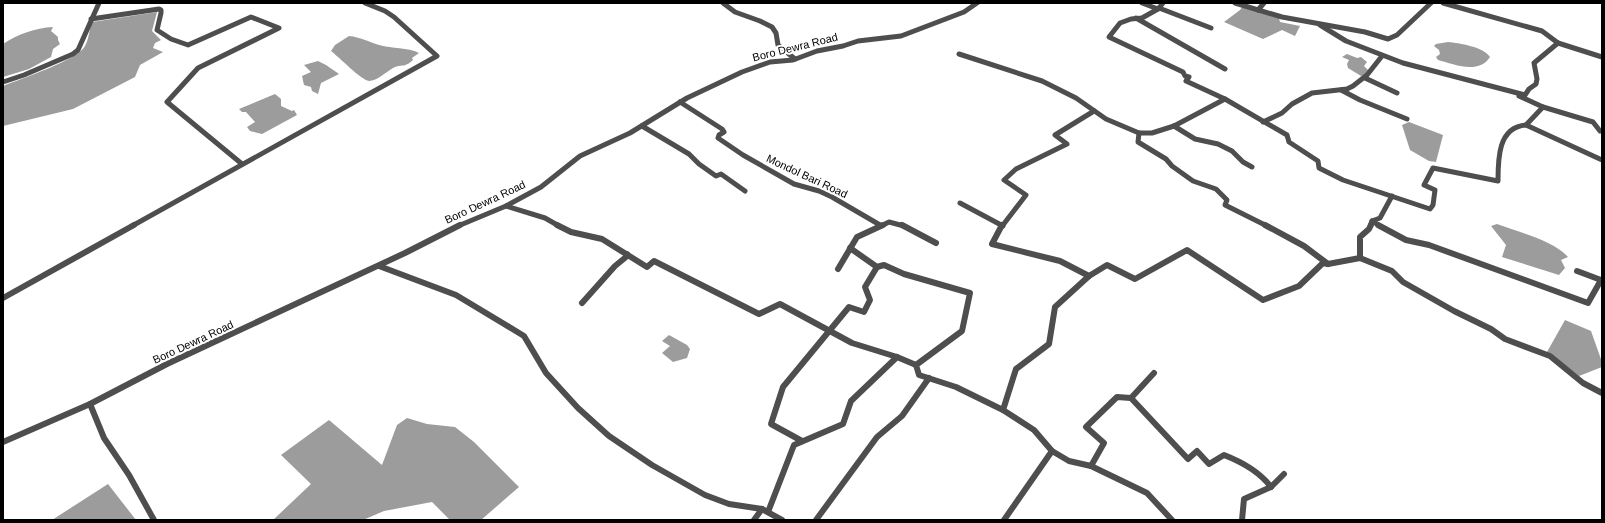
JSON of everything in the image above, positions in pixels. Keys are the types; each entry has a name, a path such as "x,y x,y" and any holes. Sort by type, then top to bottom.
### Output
{"street":[{"path":"3,82 24,75 73,54 78,50 83,42 90,19 98,3"},
{"path":"3,298 437,56 394,17 385,11 365,3"},
{"path":"723,3 729,10 772,28 777,36 778,45 795,59"},
{"name":"Boro Dewra Road","path":"3,442 90,404 167,364 380,266 452,228 506,206 541,187 580,156 630,133 680,102 713,85 756,66 770,62 781,62 795,59 858,41 901,36 964,12 978,3"},
{"path":"1142,3 1211,28"},
{"path":"1163,3 1159,8 1142,18 1120,22 1109,37 1183,72 1185,76 1189,77 1186,81 1206,89 1287,135 1289,142 1318,161 1319,168 1343,180 1430,209 1433,205 1435,190 1424,184 1433,168 1498,181 1503,144 1509,129 1518,124 1526,125 1602,160"},
{"path":"1235,3 1320,25 1365,32 1388,39 1398,35 1431,3"},
{"path":"1258,10 1264,3"},
{"path":"1443,3 1542,31 1549,34 1553,41 1602,57"},
{"path":"90,19 159,9 161,10 161,14 157,24 157,30 171,39 188,45 251,17 279,28 198,68 167,102 242,164"},
{"path":"1136,18 1225,69"},
{"path":"1320,25 1331,34 1382,56 1433,72 1525,95 1529,89 1536,84 1537,79 1534,63 1558,43"},
{"path":"959,54 1042,81 1076,98 1106,119 1139,133 1152,133 1174,126 1224,99"},
{"path":"1263,122 1282,113 1292,104 1312,93 1341,90 1352,87 1365,78 1382,56"},
{"path":"1365,78 1397,93"},
{"path":"1503,89 1543,107 1593,122 1600,131"},
{"path":"1341,90 1360,100 1407,119"},
{"name":"Mondol Bari Road","path":"680,102 722,129 724,132 718,138 754,162 794,184 819,191 832,197 880,226"},
{"path":"1526,125 1543,107"},
{"path":"1089,276 1060,261 992,244 1003,225 1026,195 1004,180 1016,168 1067,144 1055,135 1094,111"},
{"path":"642,126 689,154 716,176 721,174 745,191"},
{"path":"1174,126 1195,139 1218,144 1252,167"},
{"path":"1139,133 1138,142 1166,159 1172,166 1193,181 1216,189 1228,200 1225,205 1281,232 1313,251 1328,264"},
{"path":"1360,258 1360,237 1369,229 1372,221 1380,218 1392,196"},
{"path":"960,203 1003,225"},
{"path":"506,206 545,218 571,232 602,239 647,267 654,261 759,314 780,304 852,343 897,357 916,365 919,374 956,387 1003,410 1034,430 1052,451 1069,461 1091,466 1147,493 1172,520"},
{"path":"1372,221 1406,240 1429,245 1588,303 1601,281 1577,271"},
{"path":"838,269 857,237 889,222 894,222 936,243"},
{"path":"850,248 877,267 884,266 904,274 970,293 962,331 916,365"},
{"path":"1003,410 1016,369 1048,344 1055,307 1089,276 1107,265 1135,279 1187,250 1262,300 1299,286 1323,263 1328,264 1360,258 1392,271 1403,282 1454,311 1491,329 1505,339 1550,356 1583,383 1602,393"},
{"path":"582,303 626,257 627,254"},
{"path":"380,266 456,295 524,336 546,373 578,408 610,436 652,465 704,495 729,504 765,511 782,520"},
{"path":"802,441 771,424 783,387 848,306 864,312 870,300 865,288 877,267"},
{"path":"754,520 765,511 794,445 843,424 851,400 897,357"},
{"path":"1131,398 1154,373"},
{"path":"816,520 877,437 902,416 929,378"},
{"path":"1091,466 1104,443 1086,427 1117,397 1131,398 1188,459 1197,451 1209,464 1224,455 1240,461 1255,471 1265,478 1271,487"},
{"path":"90,404 104,438 129,475 154,520"},
{"path":"1004,520 1052,451"},
{"path":"1242,520 1244,499 1271,487 1284,474"}],"shaded area":[{"path":"1242,7 1279,18 1280,22 1300,26 1295,36 1282,30 1263,39 1224,22"},
{"path":"157,12 152,31 161,40 155,43 153,48 163,52 140,65 135,77 73,109 3,126 3,86 35,74 72,57 85,46 92,22"},
{"path":"53,27 51,31 58,37 60,44 53,49 51,57 29,69 3,77 3,44 27,32"},
{"path":"349,36 361,38 379,45 419,53 407,64 393,68 378,78 369,81 365,80 356,73 331,51 335,45"},
{"path":"1448,42 1477,48 1490,57 1479,66 1473,67 1458,66 1438,60 1436,57 1440,54 1439,50 1434,46 1436,44"},
{"path":"1347,54 1357,58 1361,57 1367,62 1364,66 1368,70 1367,74 1361,76 1348,68 1347,64 1349,60 1342,57"},
{"path":"318,61 339,74 321,83 318,94 312,91 311,87 304,85 302,76 311,72 304,65"},
{"path":"275,94 281,99 281,106 292,111 294,110 297,115 262,134 250,131 247,127 255,122 246,112 242,112 239,109"},
{"path":"1409,122 1443,135 1436,162 1429,161 1410,150 1402,125"},
{"path":"1497,224 1535,237 1562,251 1568,257 1561,260 1565,268 1559,275 1502,257 1506,245 1491,226"},
{"path":"1565,320 1591,331 1602,362 1602,367 1579,376 1547,352"},
{"path":"669,335 687,345 690,349 687,358 673,362 662,353 670,346 662,341"},
{"path":"407,418 427,424 455,427 474,442 519,487 481,520 450,520 432,502 384,511 363,520 273,520 311,484 281,455 329,420 382,465 397,425"},
{"path":"108,484 136,520 52,520"}]}
